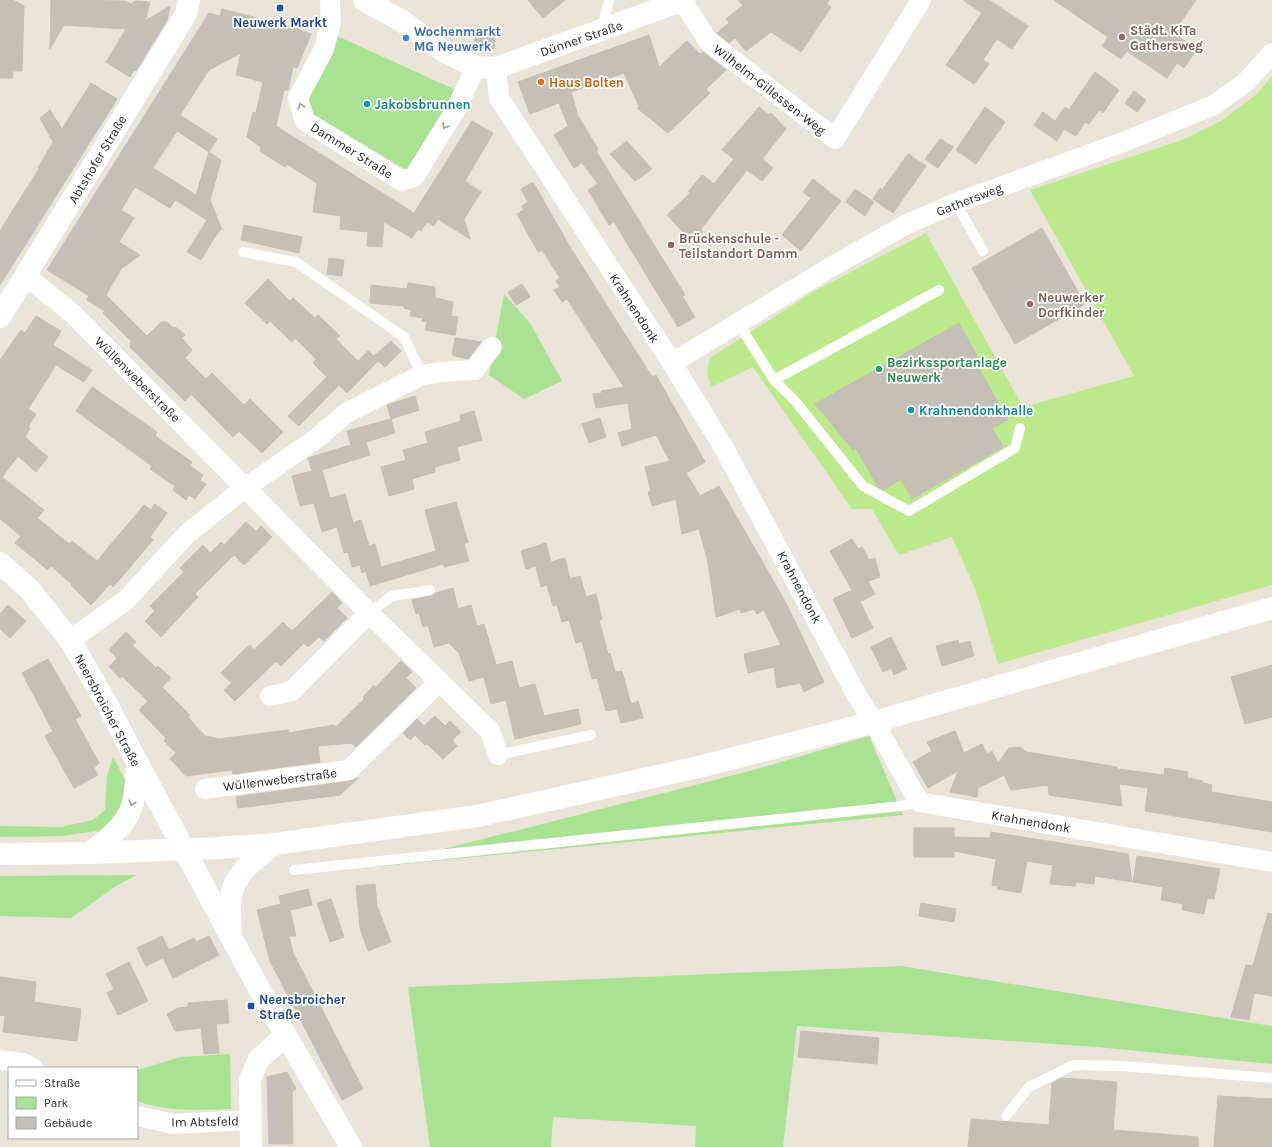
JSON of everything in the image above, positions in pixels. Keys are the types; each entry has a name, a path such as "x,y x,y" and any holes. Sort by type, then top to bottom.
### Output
{"street":[{"name":"Abtshofer Straße","path":"0,316 186,14 189,0"},
{"name":"Dammer Straße","path":"330,0 331,22 324,49 298,98 305,121 402,181 414,177 456,109 486,68"},
{"path":"364,0 402,21 443,52 486,68"},
{"name":"Dünner Straße","path":"486,68 601,31 684,0"},
{"name":"Wilhelm-Gillessen-Weg","path":"684,0 708,41 835,139 921,0"},
{"name":"Gathersweg","path":"672,363 907,224 956,203 1126,141 1214,105 1246,82 1272,53"},
{"name":"Krahnendonk","path":"486,68 499,98 672,363 724,448 856,694 874,722 919,802 1272,862"},
{"name":"Wüllenweberstraße","path":"26,276 73,314 370,613 490,731 498,755"},
{"path":"70,640 125,601 188,533 246,487 316,439 346,413 422,376 474,370 492,347"},
{"name":"Neersbroicher Straße","path":"0,563 29,589 70,640 108,706 138,764 286,1035 351,1147"},
{"path":"0,854 90,853 184,848 218,848 274,844 477,816 703,766 874,722 1272,608"},
{"path":"270,696 292,691 370,613"},
{"name":"Wüllenweberstraße","path":"205,789 349,770 439,682"},
{"path":"90,853 113,835 127,817 133,803 138,764"},
{"path":"231,935 231,893 236,880 246,868 274,844"},
{"path":"251,1147 250,1080 259,1059 286,1035"},
{"path":"0,1060 23,1063 31,1067"},
{"name":"Im Abtsfeld","path":"138,1116 173,1124 250,1120"}],"lane":[{"path":"601,31 609,0"},
{"path":"956,203 983,251"},
{"path":"243,252 296,262 404,337 422,376"},
{"path":"774,380 939,290"},
{"path":"738,323 774,380 796,402 863,486 910,511 1015,448 1020,428"},
{"path":"370,613 392,596 430,590"},
{"path":"498,755 591,735"},
{"path":"294,870 774,821 900,806 919,802"},
{"path":"1006,1116 1029,1087 1073,1065 1121,1066 1272,1078"}],"green space":[{"path":"335,35 458,91 408,171 310,112 309,93"},
{"name":"Bezirkssportanlage Neuwerk","path":"1272,76 1272,585 998,664 976,591 952,537 899,555 872,509 852,509 753,367 711,387 707,372 710,358 816,290 926,233 1023,407 1134,376 1030,190 1182,140 1221,121 1257,94"},
{"path":"504,294 530,323 562,381 524,399 489,375"},
{"path":"869,736 903,815 373,867 754,770"},
{"path":"113,757 127,783 126,802 99,836 96,831 62,836 0,837 0,826 61,827 93,820 105,810 107,776"},
{"path":"137,875 116,886 71,918 0,916 0,876"},
{"path":"901,966 1272,1026 1272,1064 1097,1047 797,1026 783,1147 695,1147 696,1126 553,1117 551,1147 430,1147 408,987"},
{"path":"230,1054 231,1109 172,1109 138,1101 138,1070 181,1057"}],"building":[{"path":"0,0 13,0 24,6 22,71 13,71 13,78 0,78"},
{"path":"51,0 126,1 131,4 135,1 150,2 145,21 170,6 167,20 136,71 134,70 130,77 106,62 126,29 64,25 50,49"},
{"path":"528,0 565,0 543,18"},
{"path":"738,0 830,0 827,4 831,7 801,52 771,32 746,51 735,38 729,43 717,33 729,23 726,19 743,5"},
{"path":"963,0 989,0 1028,26 1012,49 997,39 983,60 989,64 974,84 946,65 982,13"},
{"path":"1054,0 1196,0 1173,33 1197,49 1184,68 1177,63 1167,78 1127,51 1121,59 1102,46 1108,37"},
{"path":"222,9 292,27 311,34 297,68 293,67 288,90 284,90 276,126 414,213 472,121 493,133 465,181 481,192 464,219 470,239 438,219 434,226 427,222 421,231 418,229 412,238 384,222 382,247 367,246 368,232 340,229 341,216 313,212 317,183 287,164 285,167 260,151 261,147 247,137 253,112 256,113 263,82 236,75 241,53 209,70 180,115 217,139 209,152 221,160 210,200 222,230 221,229 215,237 201,260 187,252 207,220 175,200 170,208 135,187 121,210 134,218 119,242 140,255 121,269 106,295 147,336 161,322 167,322 172,327 177,328 185,335 182,338 192,350 185,358 206,379 212,373 244,405 250,399 283,432 262,453 239,431 233,437 191,394 185,401 130,347 131,341 103,313 105,311 87,300 89,296 47,270 209,13 220,16","holes":["177,131 209,152 196,195 153,168"]},
{"path":"476,32 495,34 494,49 474,47"},
{"path":"649,35 659,67 687,41 700,54 703,52 726,70 706,89 710,93 668,133 637,108 639,106 624,73 571,92 578,116 598,149 596,151 685,295 682,296 695,317 678,327 614,222 609,225 588,190 598,184 582,163 574,168 554,135 568,126 559,103 530,114 518,82"},
{"path":"1095,72 1119,90 1103,113 1099,110 1089,124 1085,122 1076,136 1064,129 1057,141 1034,125 1043,112 1055,121 1065,107 1069,110"},
{"path":"91,83 117,99 0,285 0,231 40,167 38,168 53,142 40,118 50,110 62,129"},
{"path":"1134,91 1146,100 1137,112 1125,103"},
{"path":"759,107 769,115 771,113 786,129 762,159 773,168 762,181 747,170 701,229 703,232 692,242 667,215 690,193 689,191 702,175 714,184 734,159 722,150"},
{"path":"985,107 1005,122 976,164 956,150"},
{"path":"940,139 953,147 938,168 925,159"},
{"path":"627,141 652,169 635,181 610,154"},
{"path":"908,154 926,166 893,213 873,199 880,188 882,190"},
{"path":"813,179 841,201 801,251 782,235 811,198 803,192"},
{"path":"533,182 570,247 652,377 656,375 705,462 686,473 700,496 719,486 786,603 824,682 804,692 800,683 777,688 774,667 748,673 744,654 781,645 764,610 757,614 754,609 741,613 740,609 716,617 708,562 699,529 682,534 676,499 652,506 648,492 651,491 645,467 670,461 656,435 622,446 618,433 632,429 628,403 596,408 593,394 624,387 567,299 562,302 554,290 560,287 556,281 560,278 542,250 538,252 517,214 524,210 522,206 528,202 521,189"},
{"path":"855,189 874,202 865,216 846,202"},
{"path":"244,225 302,237 299,253 241,240"},
{"path":"1042,228 1085,304 1015,344 972,268"},
{"path":"329,258 344,260 342,276 327,274"},
{"path":"268,279 290,301 293,298 315,318 318,315 340,336 336,339 358,361 368,351 374,356 391,341 401,351 385,367 378,361 347,393 339,385 299,426 288,416 327,377 313,363 316,359 295,338 292,342 270,321 267,324 245,303"},
{"path":"408,283 435,287 435,298 453,302 451,316 458,317 455,335 425,330 427,322 422,321 423,318 410,316 411,310 404,308 404,306 370,303 371,285 407,289"},
{"path":"522,284 530,297 516,305 508,292"},
{"path":"36,316 61,331 53,345 92,370 84,382 56,365 28,409 36,414 28,427 30,428 25,437 48,457 36,472 18,456 2,477 44,510 37,518 69,544 72,541 97,561 144,505 151,510 155,504 167,513 150,537 153,540 113,587 110,584 91,605 71,585 72,584 51,566 48,570 15,543 21,536 0,519 0,360 21,330 25,333"},
{"name":"Krahnendonkhalle","path":"959,323 978,358 974,360 1008,420 992,428 1003,447 912,499 901,479 883,490 878,487 856,448 853,450 815,404"},
{"path":"455,338 481,342 468,359 452,355"},
{"path":"92,387 157,432 155,436 192,462 190,466 203,475 200,480 206,484 195,499 189,495 186,500 173,490 175,486 150,469 152,466 76,411"},
{"path":"415,396 419,410 391,419 387,405"},
{"path":"474,411 482,440 457,447 460,460 435,467 435,472 412,479 414,489 389,496 381,467 406,460 403,450 428,443 425,432 461,421 460,415"},
{"path":"600,418 606,437 589,443 582,424"},
{"path":"391,419 395,433 366,442 370,455 322,470 330,498 345,494 353,523 361,520 369,546 375,544 381,567 436,551 425,510 456,502 468,542 464,544 469,561 444,567 443,564 370,586 366,571 362,573 360,565 352,567 348,552 344,553 337,527 322,532 314,503 300,506 292,476 312,471 308,458 351,445 347,431"},
{"path":"246,522 256,531 261,526 272,537 244,565 234,555 195,594 198,597 161,637 145,621 155,611 150,606 184,572 180,568 203,545 210,553 221,542 224,545"},
{"path":"852,539 858,549 862,547 869,560 875,558 880,577 868,581 875,594 860,602 873,628 852,638 833,599 852,590 830,551"},
{"path":"546,543 551,562 565,558 570,579 580,576 586,597 596,594 602,619 599,620 608,654 610,653 615,672 622,671 631,704 638,701 643,718 621,723 617,709 606,711 597,678 592,679 582,641 576,643 569,620 562,622 557,605 553,606 547,585 541,587 536,566 526,569 521,551"},
{"path":"453,588 458,609 471,605 477,626 484,624 496,665 512,661 519,688 535,684 544,716 578,709 581,724 515,739 506,700 491,704 484,677 469,681 459,653 449,643 434,647 428,625 423,627 419,613 416,614 412,600 431,596"},
{"path":"332,592 342,603 337,608 347,618 324,641 319,637 308,647 304,643 281,666 276,661 235,701 224,690 232,683 221,673 250,645 254,650 283,622 292,631"},
{"path":"8,605 26,621 10,638 0,629 0,614"},
{"path":"126,632 136,642 132,645 156,668 158,666 171,678 162,687 190,715 188,717 205,736 219,739 288,730 289,733 334,725 336,727 364,699 363,697 374,685 376,687 401,661 412,672 406,678 416,688 356,747 351,743 318,746 320,762 233,774 232,770 186,776 170,759 176,753 164,741 166,738 139,710 148,701 122,676 120,678 109,667 117,658 109,650"},
{"path":"891,637 907,669 894,675 891,668 883,672 871,647"},
{"path":"958,640 959,644 970,641 974,656 942,666 936,646"},
{"path":"48,659 81,716 75,719 99,763 94,768 98,775 74,788 45,736 53,731 22,673"},
{"path":"1272,665 1272,717 1245,724 1231,677"},
{"path":"435,716 445,726 450,721 461,732 452,740 457,746 443,759 415,735 410,740 403,733 417,719 424,726"},
{"path":"955,731 964,753 982,744 987,754 992,751 998,763 1009,748 1020,747 1026,752 1117,767 1117,769 1164,775 1165,768 1188,772 1187,778 1203,781 1203,783 1212,785 1211,792 1272,802 1272,832 1145,811 1148,788 1119,784 1122,806 1049,795 1048,785 1011,790 1004,775 978,788 977,797 950,792 958,771 928,788 913,762 932,751 927,742"},
{"path":"358,778 340,795 238,808 236,797 350,781"},
{"path":"914,828 954,828 954,837 990,838 991,832 1128,854 1132,882 1095,876 1094,884 1076,882 1075,886 1050,884 1053,865 1027,861 1021,893 997,889 998,886 992,885 996,859 954,851 954,857 914,857"},
{"path":"1137,856 1220,869 1214,899 1207,898 1204,914 1182,910 1183,904 1161,900 1163,887 1133,882"},
{"path":"375,884 377,906 391,942 368,951 360,928 356,886"},
{"path":"308,889 312,905 290,910 296,936 289,936 293,953 363,1089 342,1100 270,961 257,910 281,904 279,896"},
{"path":"331,899 344,937 330,942 317,903"},
{"path":"921,903 956,909 954,922 919,916"},
{"path":"1268,913 1272,914 1272,996 1254,993 1249,1020 1231,1017 1246,965 1253,966"},
{"path":"162,936 169,950 194,938 196,942 209,936 219,955 173,978 163,958 146,966 137,948"},
{"path":"129,962 148,1001 118,1015 107,993 114,989 106,974"},
{"path":"0,977 36,982 34,1002 81,1009 77,1041 3,1032 5,1016 0,1015"},
{"path":"227,1000 229,1023 216,1024 219,1053 204,1054 201,1028 175,1031 167,1014 178,1008 188,1007 188,1003"},
{"path":"801,1031 879,1038 877,1064 798,1057"},
{"path":"287,1072 296,1089 292,1092 293,1144 269,1144 267,1077"},
{"path":"1062,1078 1117,1082 1113,1130 1198,1137 1198,1147 968,1147 971,1119 1049,1125 1052,1083"},
{"path":"1218,1096 1272,1099 1272,1147 1214,1147"}],"place":[{"name":"Neuwerk Markt","path":"280,8"},
{"name":"Städt. KiTa Gathersweg","path":"1122,37"},
{"name":"Wochenmarkt MG Neuwerk","path":"406,38"},
{"name":"Haus Bolten","path":"541,82"},
{"name":"Jakobsbrunnen","path":"367,104"},
{"name":"Brückenschule - Teilstandort Damm","path":"671,245"},
{"name":"Neuwerker Dorfkinder","path":"1030,304"},
{"name":"Bezirkssportanlage Neuwerk","path":"879,369"},
{"name":"Krahnendonkhalle","path":"911,410"},
{"name":"Neersbroicher Straße","path":"251,1006"}]}
